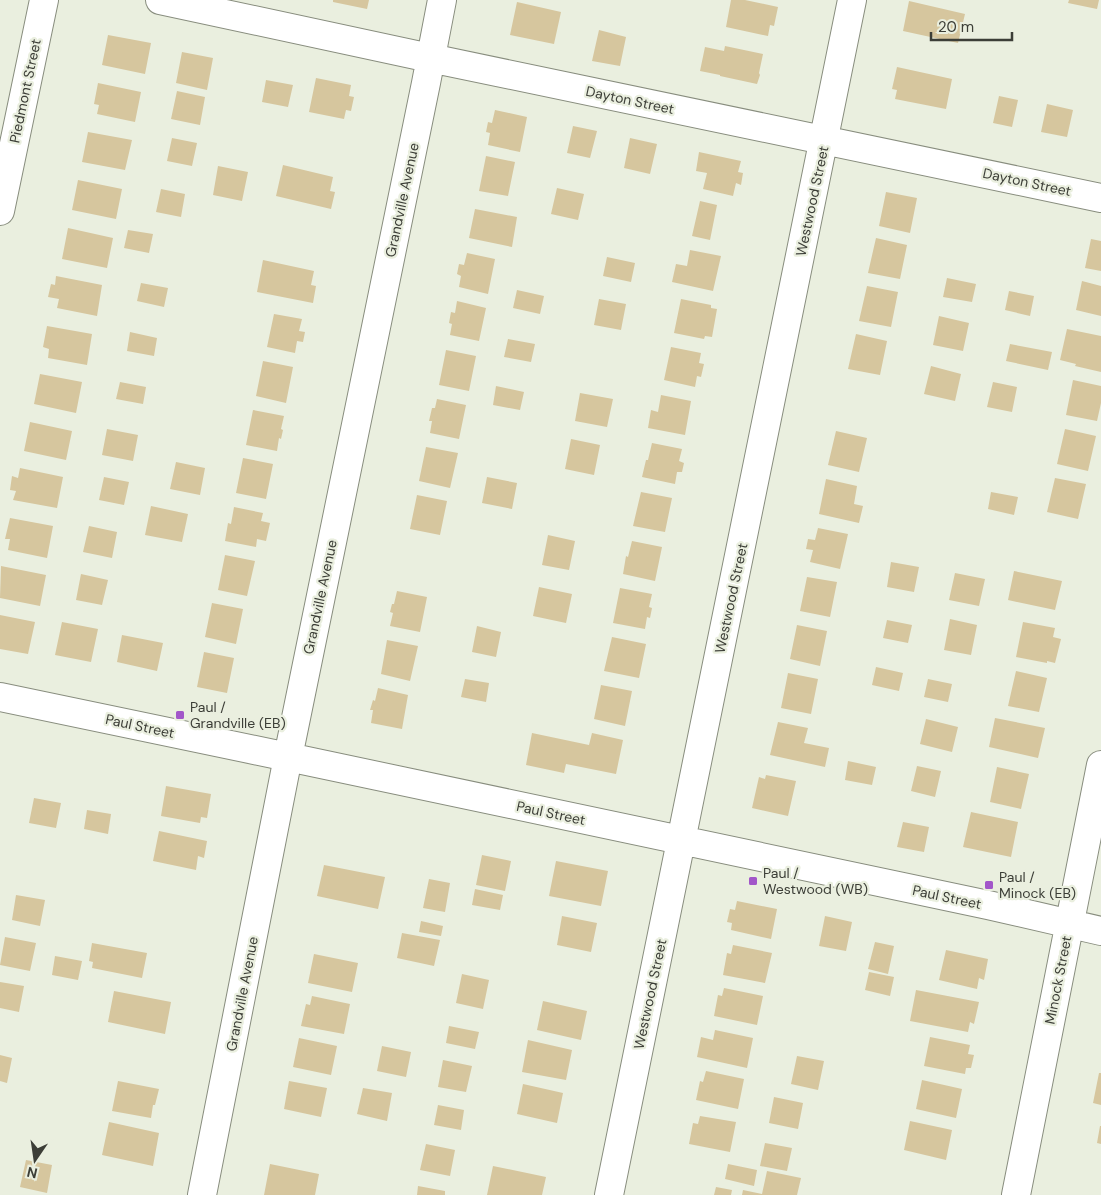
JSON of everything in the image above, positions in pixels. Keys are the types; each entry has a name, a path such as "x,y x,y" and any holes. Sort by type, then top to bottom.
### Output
{"street":[{"name":"Piedmont Street","path":"0,212 44,0"},
{"name":"Dayton Street","path":"160,0 1101,198"},
{"name":"Grandville Avenue","path":"202,1195 288,757 442,0"},
{"name":"Westwood Street","path":"609,1195 852,0"},
{"name":"Paul Street","path":"0,697 988,905 1101,931"},
{"name":"Minock Street","path":"1016,1195 1101,765"}],"building":[{"path":"333,0 369,0 367,9 333,2"},
{"path":"731,0 745,0 778,7 774,26 770,25 768,36 726,27"},
{"path":"1069,0 1099,0 1097,9 1068,3"},
{"path":"909,1 965,14 958,43 903,31"},
{"path":"517,2 561,12 554,44 510,35"},
{"path":"599,30 626,37 620,66 592,61"},
{"path":"108,35 151,43 145,74 102,65"},
{"path":"725,46 763,54 757,84 700,71 705,47 724,51"},
{"path":"182,52 213,58 207,90 176,83"},
{"path":"897,67 952,79 946,109 895,99 897,90 892,89"},
{"path":"316,78 351,85 349,96 354,97 351,111 346,110 344,119 309,112"},
{"path":"266,80 293,85 288,107 262,102"},
{"path":"98,83 141,92 135,122 97,114 99,105 94,104"},
{"path":"177,91 205,97 200,125 171,119"},
{"path":"999,96 1018,100 1012,127 993,123"},
{"path":"1047,104 1073,110 1067,137 1041,132"},
{"path":"495,110 527,117 520,152 488,145 490,133 486,132 488,122 492,123"},
{"path":"573,126 597,131 590,158 567,153"},
{"path":"88,132 132,140 125,170 82,162"},
{"path":"172,138 197,143 192,166 167,161"},
{"path":"630,138 657,144 650,174 624,168"},
{"path":"699,152 741,161 738,172 743,173 741,185 736,183 733,196 703,189 707,173 696,171"},
{"path":"486,156 515,162 508,196 479,191"},
{"path":"283,165 333,177 330,191 335,192 331,209 276,196"},
{"path":"218,166 248,172 242,201 213,195"},
{"path":"78,180 122,189 116,219 72,210"},
{"path":"557,188 584,194 578,220 551,214"},
{"path":"161,189 185,194 181,217 156,212"},
{"path":"886,192 917,198 910,233 879,226"},
{"path":"700,201 717,205 710,240 692,236"},
{"path":"475,209 517,217 512,247 469,238"},
{"path":"68,228 113,238 107,268 62,259"},
{"path":"128,230 153,234 149,253 124,248"},
{"path":"876,238 907,245 900,279 868,273"},
{"path":"1091,239 1101,241 1101,271 1085,268"},
{"path":"690,250 721,256 713,291 672,282 676,264 687,266"},
{"path":"467,253 495,259 488,294 459,287 461,276 457,274 459,264 464,265"},
{"path":"607,257 635,263 631,282 603,276"},
{"path":"263,260 314,271 311,285 316,286 313,303 257,292"},
{"path":"56,276 102,285 97,316 57,308 59,299 48,297 51,284 55,285"},
{"path":"947,278 976,284 972,302 943,297"},
{"path":"1082,281 1101,286 1101,316 1076,310"},
{"path":"141,283 168,288 164,307 137,301"},
{"path":"867,286 898,292 891,327 859,321"},
{"path":"517,290 544,296 540,314 513,308"},
{"path":"1009,291 1034,296 1030,316 1005,310"},
{"path":"599,299 626,304 621,330 594,325"},
{"path":"681,299 711,305 711,308 717,309 712,337 705,336 704,339 674,333"},
{"path":"457,301 486,308 479,341 450,335 452,324 449,323 451,312 455,313"},
{"path":"274,314 302,319 299,331 305,332 303,342 297,341 295,353 267,347"},
{"path":"939,316 969,323 963,351 933,345"},
{"path":"47,326 92,334 87,365 48,358 49,349 43,347"},
{"path":"1067,329 1101,336 1101,372 1075,366 1076,364 1060,360"},
{"path":"130,332 157,338 154,356 127,351"},
{"path":"856,334 887,341 880,375 848,369"},
{"path":"508,339 535,344 531,362 504,357"},
{"path":"1010,344 1052,352 1048,370 1006,361"},
{"path":"671,347 701,353 699,363 704,364 701,377 697,376 695,387 664,380"},
{"path":"446,350 476,356 469,391 439,385"},
{"path":"263,361 293,367 286,403 256,396"},
{"path":"931,366 961,374 955,401 924,394"},
{"path":"40,374 82,382 76,413 34,404"},
{"path":"1073,380 1101,386 1101,403 1097,421 1066,415"},
{"path":"120,382 146,387 143,404 116,399"},
{"path":"993,382 1017,387 1012,412 987,407"},
{"path":"496,386 524,392 520,410 493,405"},
{"path":"580,393 613,399 607,427 575,421"},
{"path":"661,395 691,401 685,435 648,428 651,410 658,412"},
{"path":"437,399 466,405 459,439 430,433 432,421 429,421 432,408 435,408"},
{"path":"253,410 284,416 281,429 283,430 281,439 279,438 277,451 246,445"},
{"path":"30,422 72,431 66,460 24,451"},
{"path":"107,429 138,435 133,461 102,455"},
{"path":"1065,429 1096,436 1088,471 1057,464"},
{"path":"836,431 867,438 859,472 828,465"},
{"path":"571,439 600,445 594,475 565,469"},
{"path":"652,443 682,449 679,461 684,463 682,472 677,472 675,484 642,477"},
{"path":"426,447 458,453 450,488 419,481"},
{"path":"243,458 273,464 266,499 236,493"},
{"path":"176,462 205,468 200,495 170,489"},
{"path":"20,468 63,477 57,508 13,500 16,491 10,490 12,476 18,478"},
{"path":"104,477 129,482 124,505 99,500"},
{"path":"487,477 517,483 512,509 482,503"},
{"path":"1055,478 1086,484 1078,519 1047,512"},
{"path":"826,479 857,486 854,504 863,506 859,523 819,514"},
{"path":"641,492 672,498 665,532 633,526"},
{"path":"991,492 1018,497 1014,515 988,509"},
{"path":"417,495 447,501 440,535 410,529"},
{"path":"151,506 188,514 182,542 145,535"},
{"path":"234,507 263,513 261,521 270,523 266,541 257,539 256,547 225,541 228,523 231,524"},
{"path":"10,518 53,526 47,558 8,550 10,539 5,539"},
{"path":"89,526 117,532 112,558 83,552"},
{"path":"818,528 848,534 840,569 810,562 813,550 806,549 808,539 815,540"},
{"path":"548,535 575,541 569,570 542,565"},
{"path":"632,541 662,547 655,581 623,574 626,556 628,557"},
{"path":"225,555 255,561 247,596 218,590"},
{"path":"891,562 919,567 914,592 887,587"},
{"path":"1,566 46,575 40,606 0,598"},
{"path":"1014,571 1062,581 1055,610 1008,600"},
{"path":"955,573 985,579 979,606 949,600"},
{"path":"81,574 108,580 102,605 76,600"},
{"path":"807,577 837,582 830,617 800,611"},
{"path":"539,587 572,594 566,623 533,616"},
{"path":"620,588 652,594 649,607 652,608 650,618 647,617 645,629 613,623"},
{"path":"397,591 427,597 420,632 390,626 393,613 390,612"},
{"path":"212,603 243,609 236,644 205,637"},
{"path":"0,615 35,622 28,654 0,649"},
{"path":"950,619 977,625 971,655 944,650"},
{"path":"887,620 912,625 908,643 883,638"},
{"path":"62,622 98,629 91,662 55,655"},
{"path":"1023,622 1055,628 1053,637 1061,639 1055,663 1016,657"},
{"path":"797,625 827,631 820,666 790,659"},
{"path":"477,626 501,632 496,657 472,652"},
{"path":"122,635 163,643 157,671 117,662"},
{"path":"612,637 646,644 639,678 604,671"},
{"path":"387,640 418,646 410,681 381,674"},
{"path":"204,652 234,658 227,693 197,687"},
{"path":"876,667 903,673 899,691 872,685"},
{"path":"1016,671 1047,678 1039,712 1008,706"},
{"path":"788,673 818,679 811,714 781,708"},
{"path":"465,679 489,683 486,702 461,697"},
{"path":"928,679 952,684 948,702 924,697"},
{"path":"601,685 632,691 625,726 594,719"},
{"path":"378,688 408,695 402,729 371,723 373,710 370,710 373,700 375,701"},
{"path":"995,718 1045,728 1038,758 989,747"},
{"path":"926,719 958,727 952,752 920,744"},
{"path":"778,722 808,728 804,743 829,748 825,767 770,755"},
{"path":"532,733 589,745 592,733 623,740 616,774 566,764 564,773 526,765"},
{"path":"848,761 876,767 872,785 845,780"},
{"path":"917,766 941,771 935,797 911,791"},
{"path":"997,767 1029,774 1021,809 990,802"},
{"path":"766,775 796,781 788,816 752,808 759,777 765,779"},
{"path":"166,786 211,794 207,818 201,817 200,823 161,816"},
{"path":"34,798 61,803 56,828 29,823"},
{"path":"87,810 111,814 108,834 84,829"},
{"path":"971,812 1018,822 1011,857 963,847"},
{"path":"903,822 929,827 924,852 897,847"},
{"path":"159,831 207,841 204,858 198,856 196,870 153,861"},
{"path":"482,855 511,861 505,891 476,885"},
{"path":"556,861 608,871 601,906 549,896"},
{"path":"324,865 385,877 378,909 317,896"},
{"path":"429,879 450,883 445,912 423,908"},
{"path":"475,889 503,895 500,910 472,905"},
{"path":"16,895 45,900 40,926 12,920"},
{"path":"737,901 777,909 771,939 731,930 732,923 727,922 730,909 735,910"},
{"path":"562,916 597,923 591,952 557,945"},
{"path":"825,916 852,922 846,951 819,946"},
{"path":"421,921 443,926 441,936 419,932"},
{"path":"402,933 440,940 434,966 397,958"},
{"path":"5,937 36,943 30,971 0,965"},
{"path":"875,942 894,946 888,974 868,969"},
{"path":"92,943 147,953 142,978 92,968 93,962 89,961"},
{"path":"733,945 772,953 765,983 723,975 727,953 731,954"},
{"path":"946,950 988,959 984,980 979,978 977,989 939,980"},
{"path":"314,954 358,963 352,992 308,983"},
{"path":"55,956 82,961 78,980 52,975"},
{"path":"869,972 894,977 890,996 865,990"},
{"path":"462,974 489,980 483,1009 456,1003"},
{"path":"0,982 24,986 19,1012 0,1008"},
{"path":"724,988 763,996 757,1025 714,1016 718,995 722,996"},
{"path":"916,990 979,1002 974,1024 970,1022 968,1032 910,1021"},
{"path":"114,991 171,1002 165,1034 108,1022"},
{"path":"312,996 350,1004 344,1034 301,1026 306,1004 310,1005"},
{"path":"543,1001 587,1011 581,1040 537,1030"},
{"path":"449,1026 479,1032 475,1049 446,1043"},
{"path":"715,1030 753,1038 747,1068 697,1057 701,1037 713,1040"},
{"path":"930,1037 970,1045 968,1054 974,1055 971,1068 966,1068 965,1074 924,1066"},
{"path":"299,1038 337,1046 331,1075 293,1067"},
{"path":"528,1040 572,1050 566,1080 522,1072"},
{"path":"382,1046 411,1052 406,1077 377,1071"},
{"path":"0,1055 12,1058 7,1083 0,1081"},
{"path":"797,1056 824,1061 818,1090 791,1084"},
{"path":"443,1060 472,1066 466,1092 438,1087"},
{"path":"706,1071 744,1079 738,1109 696,1100 700,1081 703,1082"},
{"path":"1099,1073 1101,1073 1101,1105 1093,1103"},
{"path":"922,1080 962,1089 956,1118 916,1109"},
{"path":"118,1081 159,1089 155,1105 153,1105 151,1118 112,1111"},
{"path":"289,1081 327,1088 321,1117 284,1109"},
{"path":"523,1084 563,1093 557,1123 517,1114"},
{"path":"363,1088 392,1093 387,1121 357,1114"},
{"path":"774,1097 803,1103 798,1129 769,1123"},
{"path":"438,1105 464,1110 461,1130 434,1125"},
{"path":"700,1116 736,1122 730,1152 689,1144 693,1123 698,1124"},
{"path":"910,1121 952,1130 946,1160 904,1150"},
{"path":"109,1122 159,1133 153,1166 102,1155"},
{"path":"1101,1126 1101,1144 1097,1143"},
{"path":"765,1143 792,1148 787,1171 760,1166"},
{"path":"426,1144 455,1150 450,1176 420,1170"},
{"path":"26,1160 52,1165 47,1193 20,1187"},
{"path":"270,1164 319,1174 315,1195 264,1195"},
{"path":"728,1164 757,1170 754,1186 725,1179"},
{"path":"493,1166 546,1177 542,1195 487,1195"},
{"path":"767,1171 801,1178 797,1195 742,1195 743,1190 762,1194"},
{"path":"418,1186 445,1191 445,1195 417,1195"},
{"path":"716,1187 732,1190 731,1195 714,1195"}],"place":[{"name":"Paul / Grandville (EB)","path":"180,715"},
{"name":"Paul / Westwood (WB)","path":"753,881"},
{"name":"Paul / Minock (EB)","path":"989,885"}]}
